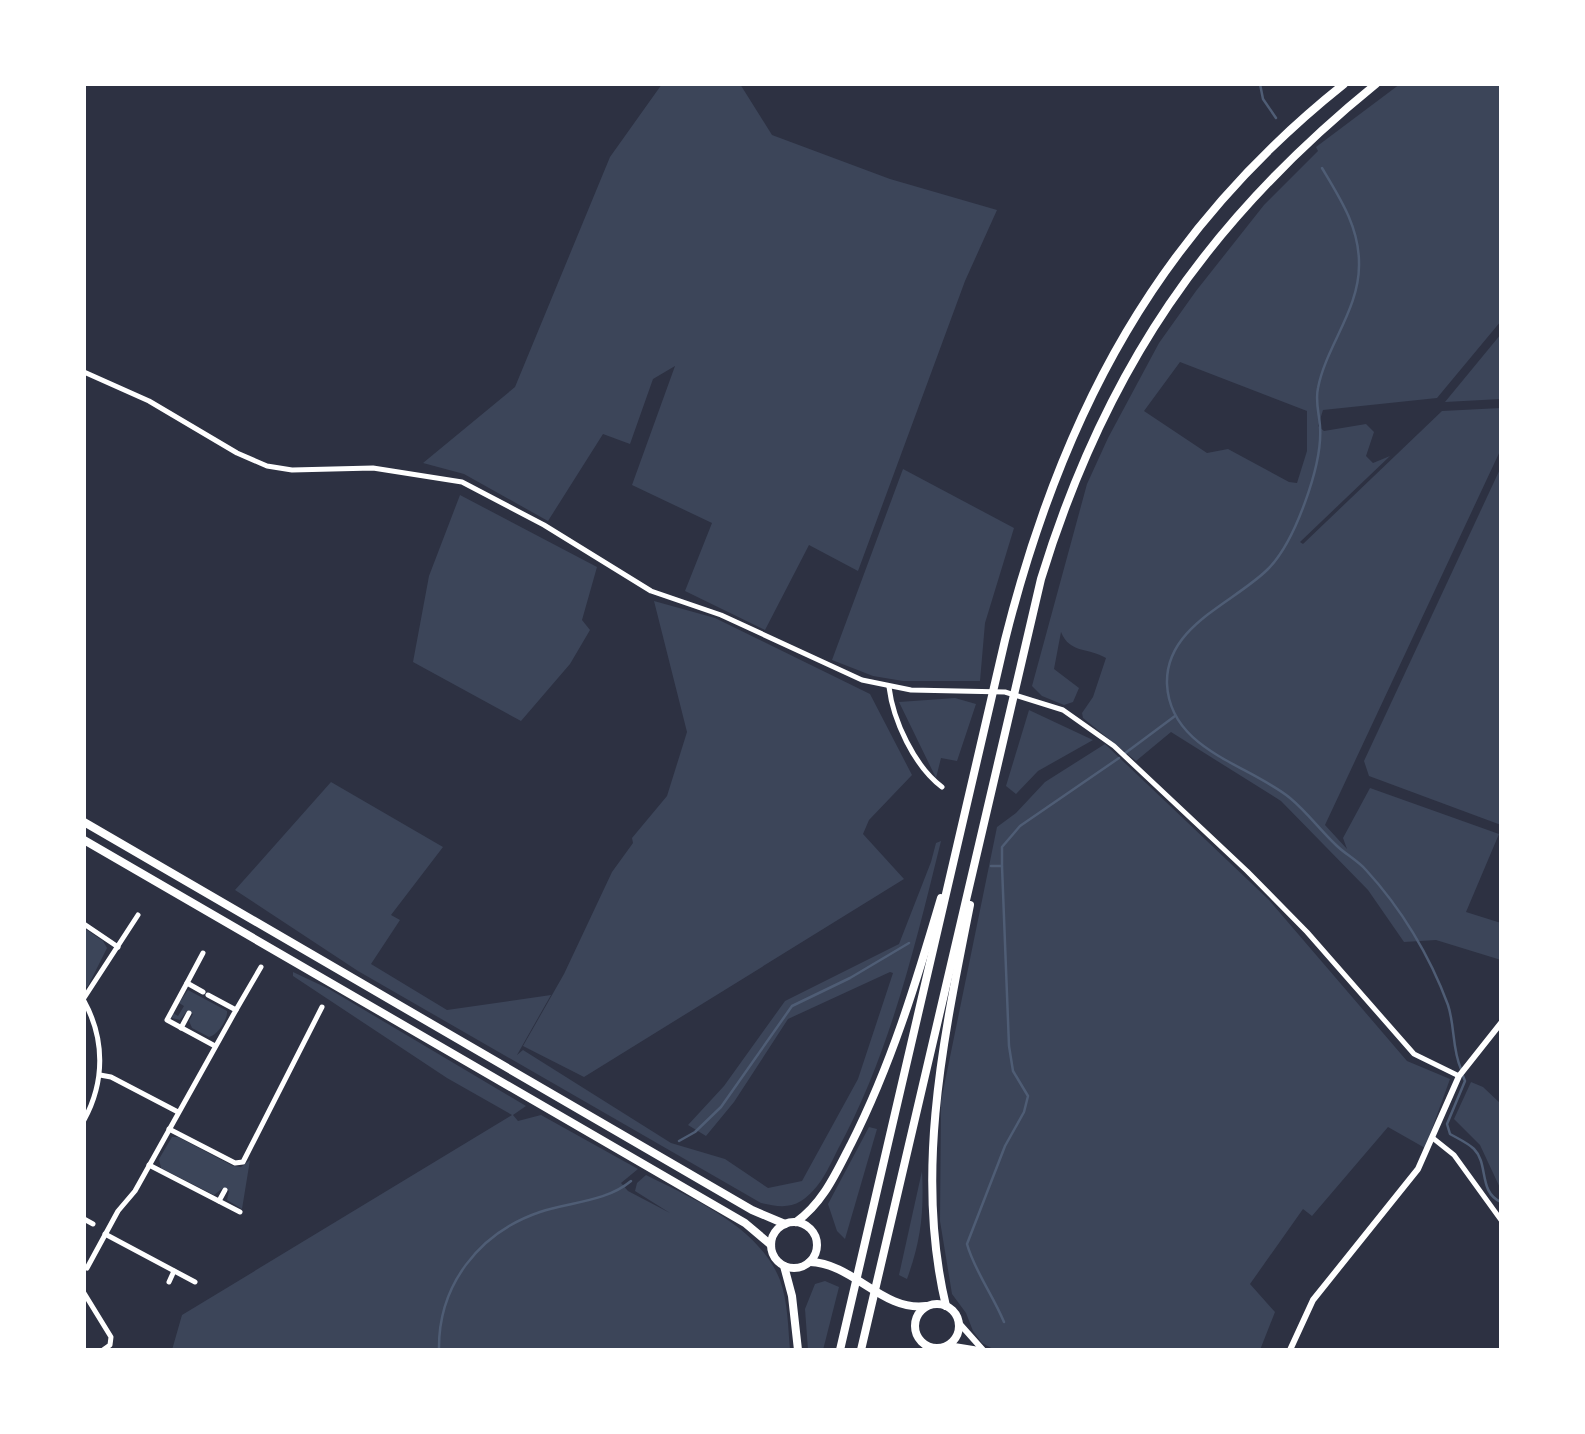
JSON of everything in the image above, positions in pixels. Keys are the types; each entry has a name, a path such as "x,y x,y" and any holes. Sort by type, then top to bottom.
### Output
{"highway":[{"path":"840,1350 933,957 958,838 1031,543 1056,471 1084,407 1147,298 1208,216 1269,150 1344,84"},
{"path":"861,1350 1041,579 1070,491 1106,409 1153,326 1222,232 1292,157 1376,84"},
{"path":"84,822 740,1203 785,1224"},
{"path":"798,1350 792,1296 784,1266 774,1257 771,1245 775,1232 785,1224 796,1222 809,1213 826,1191 879,1084 916,984 958,838"},
{"path":"84,840 745,1223 771,1245"},
{"path":"784,1266 798,1268 810,1262 831,1266 904,1306 915,1323 921,1342 931,1349 948,1345 957,1336 959,1323 946,1306 935,1225 932,1173 934,1112 978,847"},
{"path":"796,1222 813,1232 831,1266"},
{"path":"810,1262 817,1244"},
{"path":"904,1306 946,1306"},
{"path":"915,1323 922,1310 928,1306"}],"street":[{"path":"84,372 149,401 237,453 267,466 292,470 373,468 462,482 544,525 651,591 721,615 836,670 888,687 926,691 966,689 1005,692 1042,702 1072,715 1114,746 1307,932 1403,1044 1414,1054 1459,1076"},
{"path":"888,687 890,705 923,768 942,787"},
{"path":"84,1120 96,1094 100,1075 98,1036 84,999 138,915"},
{"path":"84,924 118,947"},
{"path":"203,953 168,1017 181,1028 215,1046"},
{"path":"84,1266 87,1268 105,1234 149,1166 261,967"},
{"path":"187,983 236,1010"},
{"path":"169,1129 235,1163 245,1160 322,1007"},
{"path":"181,1028 189,1013"},
{"path":"1290,1350 1313,1300 1406,1186 1433,1139 1465,1065 1501,1024"},
{"path":"100,1075 111,1077 178,1112"},
{"path":"1433,1139 1454,1155 1501,1220"},
{"path":"149,1166 240,1212"},
{"path":"219,1201 225,1190"},
{"path":"84,1219 93,1224"},
{"path":"105,1234 195,1282"},
{"path":"169,1282 174,1271"},
{"path":"84,1293 111,1338 110,1345 103,1350"},
{"path":"959,1323 981,1350"},
{"path":"948,1345 981,1350"}],"shaded area":[{"path":"662,84 740,84 772,135 890,179 997,210 965,281 858,571 809,545 765,630 685,591 712,523 632,485 675,366 653,379 630,444 603,434 548,521 464,474 423,463 515,387 610,157"},
{"path":"1400,84 1501,84 1501,321 1437,398 1323,410 1318,426 1324,431 1366,424 1374,432 1366,456 1373,463 1390,456 1300,542 1303,544 1442,411 1501,408 1501,449 1325,825 1347,849 1343,838 1370,788 1499,834 1466,912 1501,923 1501,960 1436,940 1404,942 1368,890 1281,801 1171,732 1136,761 1083,718 1082,713 1093,697 1106,658 1074,647 1061,632 1054,669 1079,688 1073,702 1064,705 1042,696 1032,686 1087,484 1108,438 1159,343 1196,291 1264,205 1318,151 1316,147","holes":["1180,362 1307,411 1307,451 1297,483 1289,482 1228,449 1207,453 1144,411"]},
{"path":"1501,334 1501,399 1445,402"},
{"path":"1501,467 1501,825 1369,776 1364,761"},
{"path":"903,469 1014,528 985,623 980,681 903,681 873,676 832,660"},
{"path":"460,495 597,567 582,620 590,630 570,664 521,721 413,662 429,576"},
{"path":"654,601 715,618 870,694 912,775 869,820 863,834 904,879 584,1077 523,1046 564,974 612,872 633,843 632,838 667,796 687,732"},
{"path":"955,698 976,704 957,761 941,758 936,778 899,702"},
{"path":"1029,710 1093,740 1038,771 1016,794 1006,786"},
{"path":"1105,744 1269,900 1407,1061 1450,1079 1425,1148 1388,1127 1312,1216 1303,1209 1250,1284 1275,1312 1260,1350 995,1350 982,1343 952,1294 940,1221 941,1101 997,827 1016,813 1045,782"},
{"path":"331,782 443,847 391,915 400,920 371,964 447,1010 551,995 517,1055 523,1050 671,1143 725,1159 768,1188 802,1181 858,1079 893,973 890,972 788,1019 734,1102 706,1136 688,1125 724,1086 785,1001 899,944 936,843 941,841 911,959 887,1037 856,1113 814,1190 801,1201 791,1205 761,1203 358,971 235,890"},
{"path":"84,928 103,941 107,948 88,986 84,988"},
{"path":"293,972 329,989 526,1106 513,1115 518,1121 541,1115 638,1169 621,1183 628,1191 670,1213 635,1191 637,1183 646,1175 704,1205 741,1230 770,1261 780,1280 786,1306 790,1350 172,1350 182,1315 512,1115 447,1078 293,976"},
{"path":"188,990 227,1011 222,1026 212,1036 192,1028 189,1021 193,1014 187,1011 180,1020 172,1018 173,1013 178,1016 184,1006 179,1003"},
{"path":"1471,1082 1483,1087 1501,1104 1501,1190 1480,1145 1454,1119"},
{"path":"869,1127 877,1129 845,1239 837,1231 828,1204"},
{"path":"172,1137 178,1137 233,1166 241,1167 250,1160 242,1209 227,1200 229,1191 223,1188 214,1195 161,1168 159,1159"},
{"path":"922,1171 921,1226 907,1279 899,1275"},
{"path":"825,1281 839,1287 823,1350 808,1350 805,1309 815,1284"}],"waterway":[{"path":"1260,84 1263,99 1276,118"},
{"path":"1322,168 1352,225 1359,263 1358,280 1349,312 1328,357 1318,388 1320,442 1312,481 1297,522 1278,557 1254,581 1189,631 1177,646 1169,664 1167,684 1171,706 1182,725 1196,740 1290,798 1336,845 1362,866 1391,900 1413,933 1441,987 1450,1013 1461,1069"},
{"path":"1124,754 1175,716"},
{"path":"991,866 1002,866 1002,847 1020,826 1119,758"},
{"path":"1002,866 1009,1046 1013,1071 1028,1096 1024,1112 1005,1146 967,1244 1004,1322"},
{"path":"679,1141 695,1132 721,1107 792,1006 850,978 909,943"},
{"path":"1463,1076 1465,1081 1447,1124 1450,1134 1479,1155 1489,1192 1501,1202"},
{"path":"439,1350 446,1304 454,1284 466,1265 498,1233 540,1212 599,1197 631,1181"}]}
